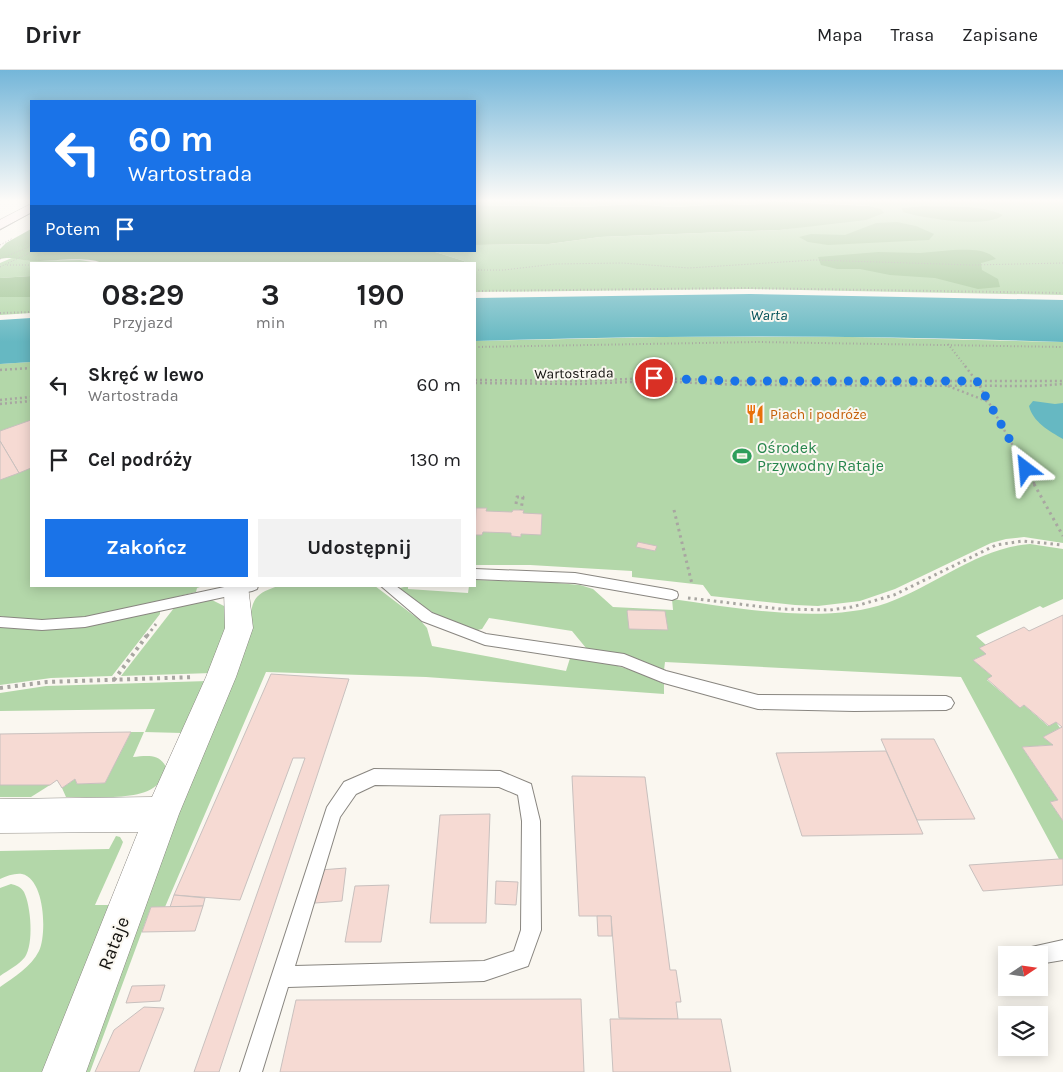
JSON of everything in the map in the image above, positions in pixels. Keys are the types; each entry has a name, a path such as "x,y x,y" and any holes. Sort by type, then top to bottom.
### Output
{"street":[{"name":"Rataje","path":"64,1072 162,814 221,677 239,628 227,589"},
{"path":"0,816 162,814"}],"lane":[{"path":"476,574 575,578 672,595"},
{"path":"388,587 427,617 486,639 624,660 664,677 758,702 946,703"},
{"path":"0,622 42,626 84,622 227,589"},
{"path":"251,1072 333,812 350,788 374,777 500,779 525,790 531,821 531,930 521,959 484,971 282,977"},
{"path":"1048,953 1063,950"}],"path":[{"path":"0,259 27,248"},
{"path":"0,267 31,252"},
{"path":"476,270 504,270 555,264 622,263 689,268 814,260 973,266 1063,263"},
{"path":"5,265 30,265"},
{"path":"476,291 755,288 1063,293"},
{"path":"0,313 30,312"},
{"path":"852,337 857,343"},
{"path":"476,347 659,342 948,344 1063,347"},
{"path":"948,344 977,381 1063,536"},
{"path":"0,370 30,368"},
{"name":"Wartostrada","path":"476,382 654,378 735,381 1063,382"},
{"name":"Wartostrada","path":"476,382 578,384 656,381 740,384 1035,386 1063,382"},
{"path":"945,385 989,402"},
{"path":"0,400 30,397"},
{"path":"0,404 30,401"},
{"path":"516,504 517,497 523,497 521,510"},
{"path":"674,510 692,584"},
{"path":"672,595 719,602 775,607 826,609 850,607 871,603 905,591 989,548 1019,542 1063,546"},
{"path":"114,680 158,621"},
{"path":"0,688 48,682 221,677"}],"green space":[{"path":"30,248 30,252 435,252 464,262 99,262 79,259 31,261 12,258 0,259 0,249"},
{"path":"476,248 1063,248 1063,295 747,289 476,292 476,262 464,261 435,252 476,252"},
{"path":"976,250 992,255 996,259 981,263 982,270 998,279 1000,287 978,289 935,278 890,275 860,269 837,269 821,265 818,257 878,252 920,253"},
{"path":"14,257 29,261 80,260 92,262 30,262 30,276 0,278 0,263"},
{"path":"30,276 30,297 0,297 0,278"},
{"path":"0,297 30,297 30,313 0,315"},
{"name":"Ośrodek Przywodny Rataje","path":"662,337 852,337 1063,342 1063,543 1024,537 1006,539 991,543 895,589 860,601 818,606 711,596 703,585 632,577 632,571 530,565 476,565 476,341"},
{"path":"30,362 30,587 200,587 197,588 196,592 98,616 74,619 24,620 0,616 0,364"},
{"path":"1030,544 1063,549 1063,599 1043,608 1040,606 976,636 986,645 986,654 973,660 992,676 987,680 1020,708 1024,705 1048,726 1056,722 1060,728 1043,737 1053,745 1022,747 1058,800 1050,802 1063,821 1063,859 1059,859 961,677 665,662 664,670 620,654 586,648 572,631 489,618 482,629 473,631 435,614 402,592 400,588 408,587 408,589 468,593 469,587 476,587 476,580 546,582 580,585 593,589 613,607 673,610 672,599 780,613 836,613 863,610 887,603 905,596 974,560 1011,547"},
{"path":"276,587 376,587 421,621 427,628 432,646 566,671 571,655 583,657 619,666 664,684 664,694 426,677 266,672 165,907 151,907 90,1072 80,1072 250,622 252,607 256,598"},
{"path":"210,599 226,607 230,620 212,673 121,676 174,608"},
{"path":"160,611 160,614 112,676 51,678 0,685 0,627 71,629"},
{"path":"208,681 182,733 144,732 155,709 0,711 0,693 46,686"},
{"path":"131,732 144,732 133,757 152,756 160,759 166,767 158,784 150,790 128,796 66,797 62,788 75,779 77,784 105,783"},
{"path":"0,785 50,785 31,797 0,797"},
{"path":"116,836 120,837 123,842 95,905 109,905 48,1072 0,1072 0,987 22,971 36,957 42,943 43,920 40,896 30,878 19,874 0,879 0,851 109,849"},
{"path":"11,884 21,889 26,898 30,915 30,943 23,960 0,976 0,888"}],"water":[{"name":"Warta","path":"750,294 1063,300 1063,342 769,337 476,341 476,298"},
{"path":"30,318 30,362 0,364 0,320"},
{"path":"1033,401 1055,404 1063,403 1063,439 1047,429 1034,417 1029,406"}],"building":[{"path":"30,420 30,468 19,473 0,441 0,431"},
{"path":"0,441 19,473 0,480"},
{"path":"476,508 487,508 486,511 512,512 513,510 524,510 523,513 542,514 541,535 521,534 521,537 511,536 511,533 483,532 482,535 476,535"},
{"path":"638,542 657,546 655,551 636,547"},
{"path":"628,610 665,611 668,630 629,629"},
{"path":"1063,615 1063,821 1050,802 1058,800 1022,747 1053,745 1043,737 1062,727 1056,722 1049,726 1024,705 1020,708 987,679 992,676 973,660 986,654 979,648 1024,627 1029,631"},
{"path":"271,674 349,679 219,1072 194,1072 305,758 293,758 240,900 174,895"},
{"path":"131,732 105,783 77,784 75,779 62,788 57,780 50,785 0,785 0,734"},
{"path":"881,739 934,739 975,819 917,820"},
{"path":"886,751 923,834 802,836 776,753"},
{"path":"572,776 645,777 670,970 676,970 681,1002 676,1002 678,1019 619,1018 611,916 579,916"},
{"path":"490,814 486,923 430,923 440,815"},
{"path":"1063,859 1063,885 983,891 969,865"},
{"path":"346,868 342,901 315,903 320,870"},
{"path":"496,881 518,882 516,905 495,904"},
{"path":"389,885 381,942 345,942 355,886"},
{"path":"174,895 205,898 203,906 170,907"},
{"path":"203,906 195,931 142,932 151,907"},
{"path":"597,916 611,916 612,936 598,936"},
{"path":"165,985 160,1001 126,1003 132,986"},
{"path":"581,999 584,1072 280,1072 296,1000"},
{"path":"144,1007 164,1008 139,1072 95,1072 114,1030"},
{"path":"610,1019 721,1019 731,1072 613,1072"}],"place":[{"name":"Piach i podróże","path":"755,414"},
{"name":"Ośrodek Przywodny Rataje","path":"742,456"}],"route":[{"path":"654,378 735,381 977,381 1026,469"}]}
